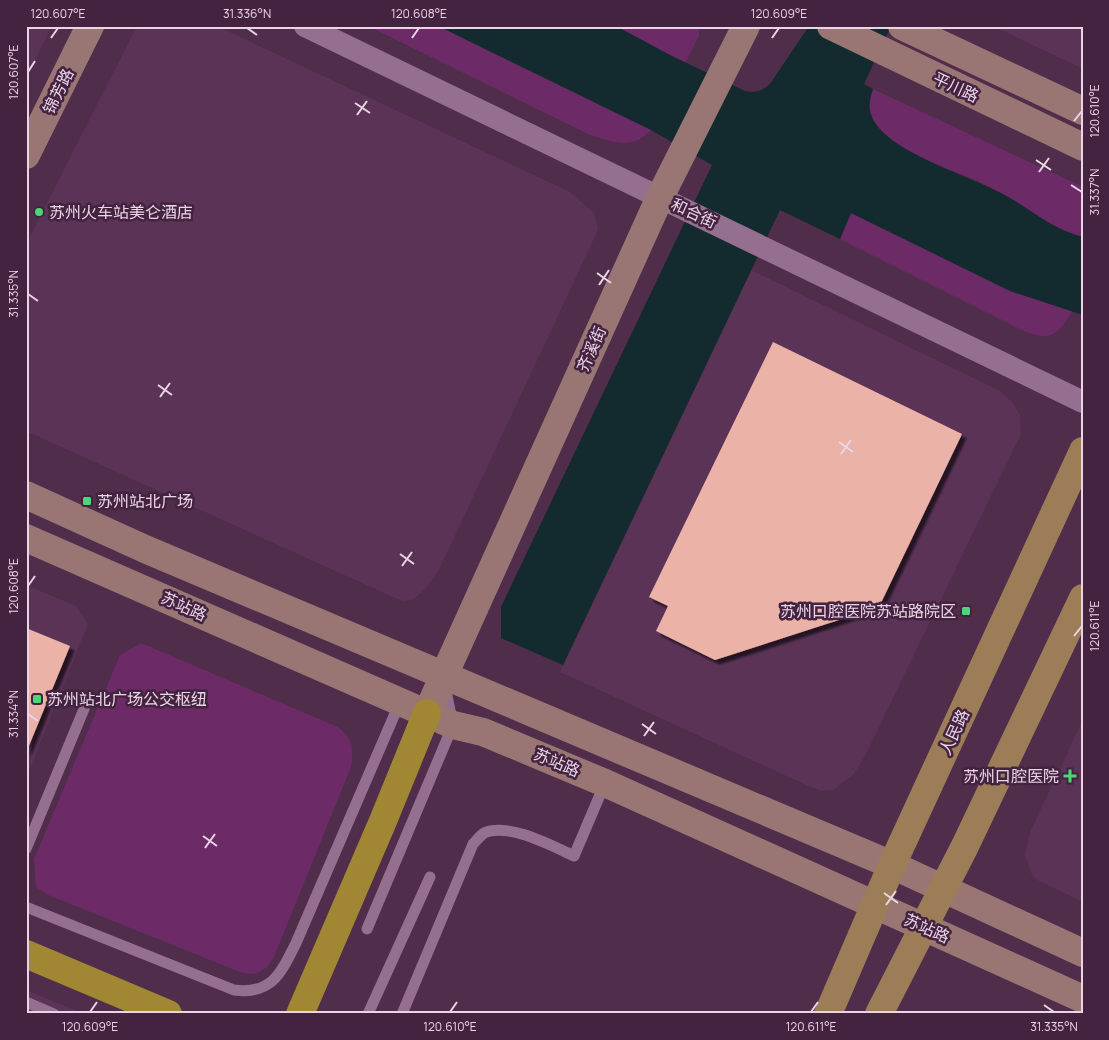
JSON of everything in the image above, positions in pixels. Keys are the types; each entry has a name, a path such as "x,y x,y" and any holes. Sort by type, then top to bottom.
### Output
{"highway":[{"path":"300,1014 383,822 427,713"},
{"path":"26,954 168,1014"}],"main road":[{"name":"锦芳路","path":"26,155 90,26"},
{"name":"平川路","path":"830,26 1083,147"},
{"name":"平川路","path":"909,29 1083,111"},
{"name":"齐溪街","path":"427,713 443,675 671,202 677,163 740,37"},
{"name":"人民路","path":"828,1014 892,865 1083,452"},
{"path":"26,496 892,865 1083,953"},
{"name":"苏站路","path":"26,538 400,702 453,724 483,732 605,783 1083,999"},
{"path":"879,1014 944,888 1083,598"}],"street":[{"name":"和合街","path":"305,26 1083,402"}],"lane":[{"path":"367,929 453,724 443,675"},
{"path":"26,907 234,990 251,993 270,984 284,967 296,943 400,702"},
{"path":"26,849 84,709"},
{"path":"402,1014 473,844 483,834 497,830 527,837 574,856 605,783"},
{"path":"368,1014 430,877"},
{"path":"26,1002 54,1014"}],"shaded area":[{"path":"26,26 52,26 26,78"},
{"path":"137,26 217,26 570,192 594,213 598,228 592,243 440,568 426,588 414,599 404,602 26,431 26,244"},
{"path":"368,26 699,26 699,36 651,130 637,140 623,143 590,135"},
{"path":"438,26 616,26 672,56 745,91 756,92 770,84 809,26 891,26 864,84 873,89 870,99 871,115 879,128 908,150 999,192 1060,229 1083,237 1083,315 1010,291 851,213 840,239 780,210 563,665 501,638 501,607 712,165 651,130"},
{"path":"993,26 1083,26 1083,69"},
{"path":"873,89 1083,187 1083,237 1057,228 986,185 927,161 899,146 877,125 870,112 870,98"},
{"path":"851,213 1010,291 1073,310 1054,334 1042,336 1024,331 840,239"},
{"path":"751,270 1000,391 1012,402 1020,415 1021,434 865,756 854,774 833,790 821,791 806,785 560,672"},
{"path":"26,585 76,606 88,624 26,778"},
{"path":"141,643 338,727 347,736 351,744 351,767 274,957 267,967 258,973 240,972 48,895 36,887 34,859 120,655"},
{"name":"苏州口腔医院","path":"1083,720 1083,902 1037,880 1032,875 1025,855 1030,832"},
{"path":"26,990 84,1014 26,1014"}],"building":[{"path":"773,342 962,434 879,607 715,660 656,631 668,606 649,597"},
{"name":"苏州站北广场公交枢纽","path":"26,628 70,646 26,753"}],"place":[{"name":"苏州火车站美仑酒店","path":"39,212"},
{"name":"苏州站北广场","path":"87,501"},
{"name":"苏州口腔医院苏站路院区","path":"966,611"},
{"name":"苏州站北广场公交枢纽","path":"37,699"},
{"name":"苏州口腔医院","path":"1070,776"}]}
